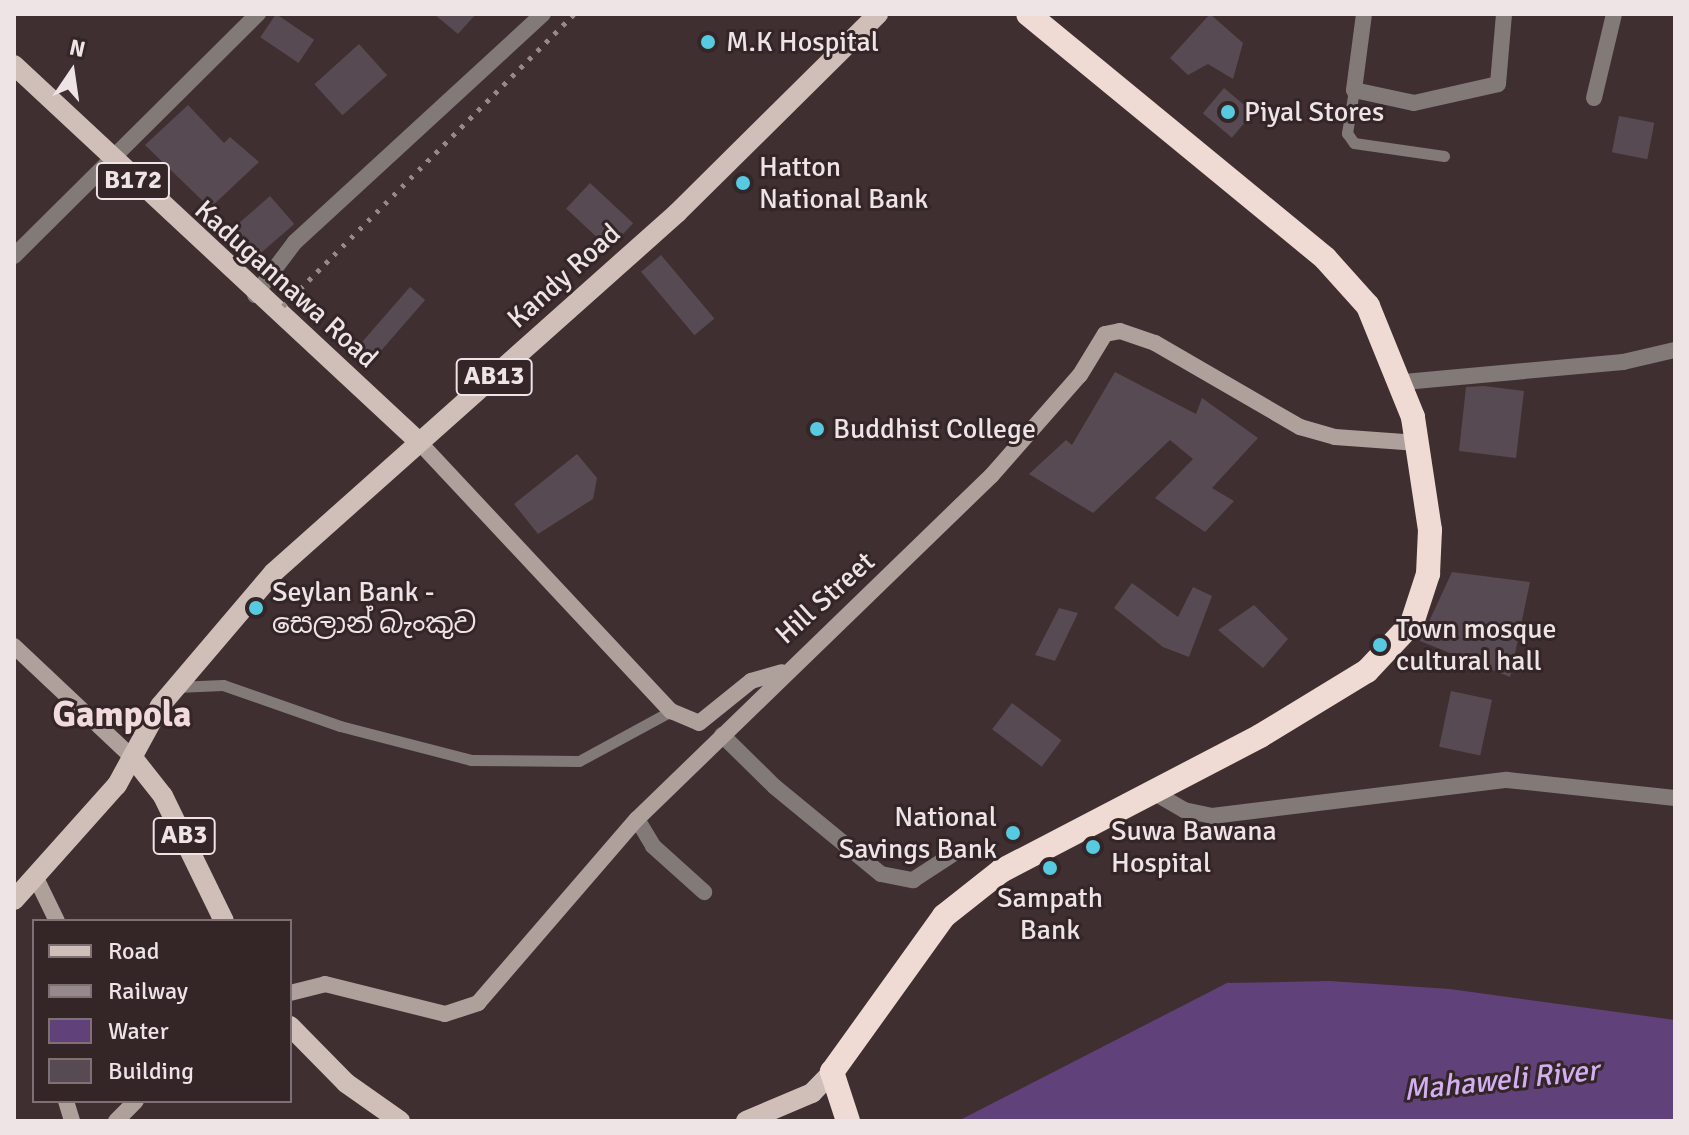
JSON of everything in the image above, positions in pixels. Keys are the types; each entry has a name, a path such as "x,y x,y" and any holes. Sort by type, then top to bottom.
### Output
{"highway":[{"path":"847,1118 832,1072 944,916 1001,871 1325,698 1398,641 1418,607 1431,549 1418,443 1404,382 1368,306 1325,258 1028,14"}],"main road":[{"name":"Kandy Road","path":"133,758 176,687 273,573 677,213 878,14"},
{"name":"Kadugannawa Road","path":"14,65 112,162 419,442"},
{"name":"AB13","path":"14,900 36,878 133,758"},
{"name":"AB3","path":"133,758 163,796 223,919"},
{"path":"292,1028 346,1083 400,1121"},
{"path":"746,1121 801,1100 832,1072"}],"street":[{"path":"14,256 258,14"},
{"path":"255,295 295,242 543,14"},
{"path":"1364,14 1354,90 1414,103 1488,91 1498,84 1504,61 1504,14"},
{"path":"1594,98 1614,14"},
{"name":"Hill Street","path":"292,992 325,984 418,1012 464,1012 497,983 637,819 784,671 992,475 1080,375 1105,334 1120,331 1155,343 1300,427 1335,437 1418,443"},
{"path":"1404,382 1623,362 1675,350"},
{"path":"419,442 671,711 699,723 751,681 784,671"},
{"path":"14,646 133,758"},
{"path":"722,735 881,874 913,880 953,854"},
{"path":"1153,792 1184,810 1212,816 1507,780 1675,798"},
{"path":"637,819 653,846 704,892"},
{"path":"36,878 56,919"},
{"path":"116,1121 134,1103"}],"lane":[{"path":"1354,90 1347,133 1354,143 1444,156"},
{"path":"176,687 223,685 340,726 471,760 579,761 671,711"}],"water":[{"name":"Mahaweli River","path":"1330,981 1450,989 1675,1020 1675,1121 958,1121 1227,983"}],"building":[{"path":"276,14 314,40 298,63 260,37"},
{"path":"434,14 476,14 458,34"},
{"path":"1210,14 1243,43 1233,79 1208,64 1188,75 1170,58"},
{"path":"359,44 387,75 343,115 314,84"},
{"name":"Piyal Stores","path":"1224,88 1253,112 1232,138 1203,113"},
{"path":"188,105 224,143 230,137 259,162 210,208 145,145"},
{"path":"1619,116 1654,123 1647,159 1612,152"},
{"path":"590,183 633,223 609,249 566,209"},
{"path":"270,196 294,224 247,265 223,237"},
{"path":"661,255 714,319 694,335 641,272"},
{"path":"410,287 425,300 374,359 359,346"},
{"path":"1115,372 1196,414 1202,398 1258,438 1212,488 1234,501 1205,532 1155,498 1193,459 1170,440 1093,513 1029,474 1066,440 1072,445"},
{"path":"1466,387 1524,391 1516,458 1459,451"},
{"path":"577,454 597,478 593,499 538,534 514,504"},
{"path":"1452,572 1530,582 1510,677 1420,641"},
{"path":"1132,583 1178,617 1193,587 1212,596 1189,657 1163,647 1114,608"},
{"path":"1254,605 1288,639 1263,668 1218,630"},
{"path":"1059,608 1078,613 1055,661 1035,655"},
{"path":"1451,691 1492,700 1480,755 1439,747"},
{"path":"1012,703 1062,740 1042,767 992,729"}],"railway":[{"path":"283,306 574,14"}],"place":[{"name":"M.K Hospital","path":"708,42"},
{"name":"Piyal Stores","path":"1228,112"},
{"name":"Hatton National Bank","path":"743,183"},
{"name":"Buddhist College","path":"817,429"},
{"name":"Seylan Bank - සෙලාන් බැංකුව","path":"256,608"},
{"name":"Town mosque cultural hall","path":"1380,645"},
{"name":"National Savings Bank","path":"1013,833"},
{"name":"Suwa Bawana Hospital","path":"1093,847"},
{"name":"Sampath Bank","path":"1050,868"}],"district":[{"name":"Gampola","path":"122,715"}]}
